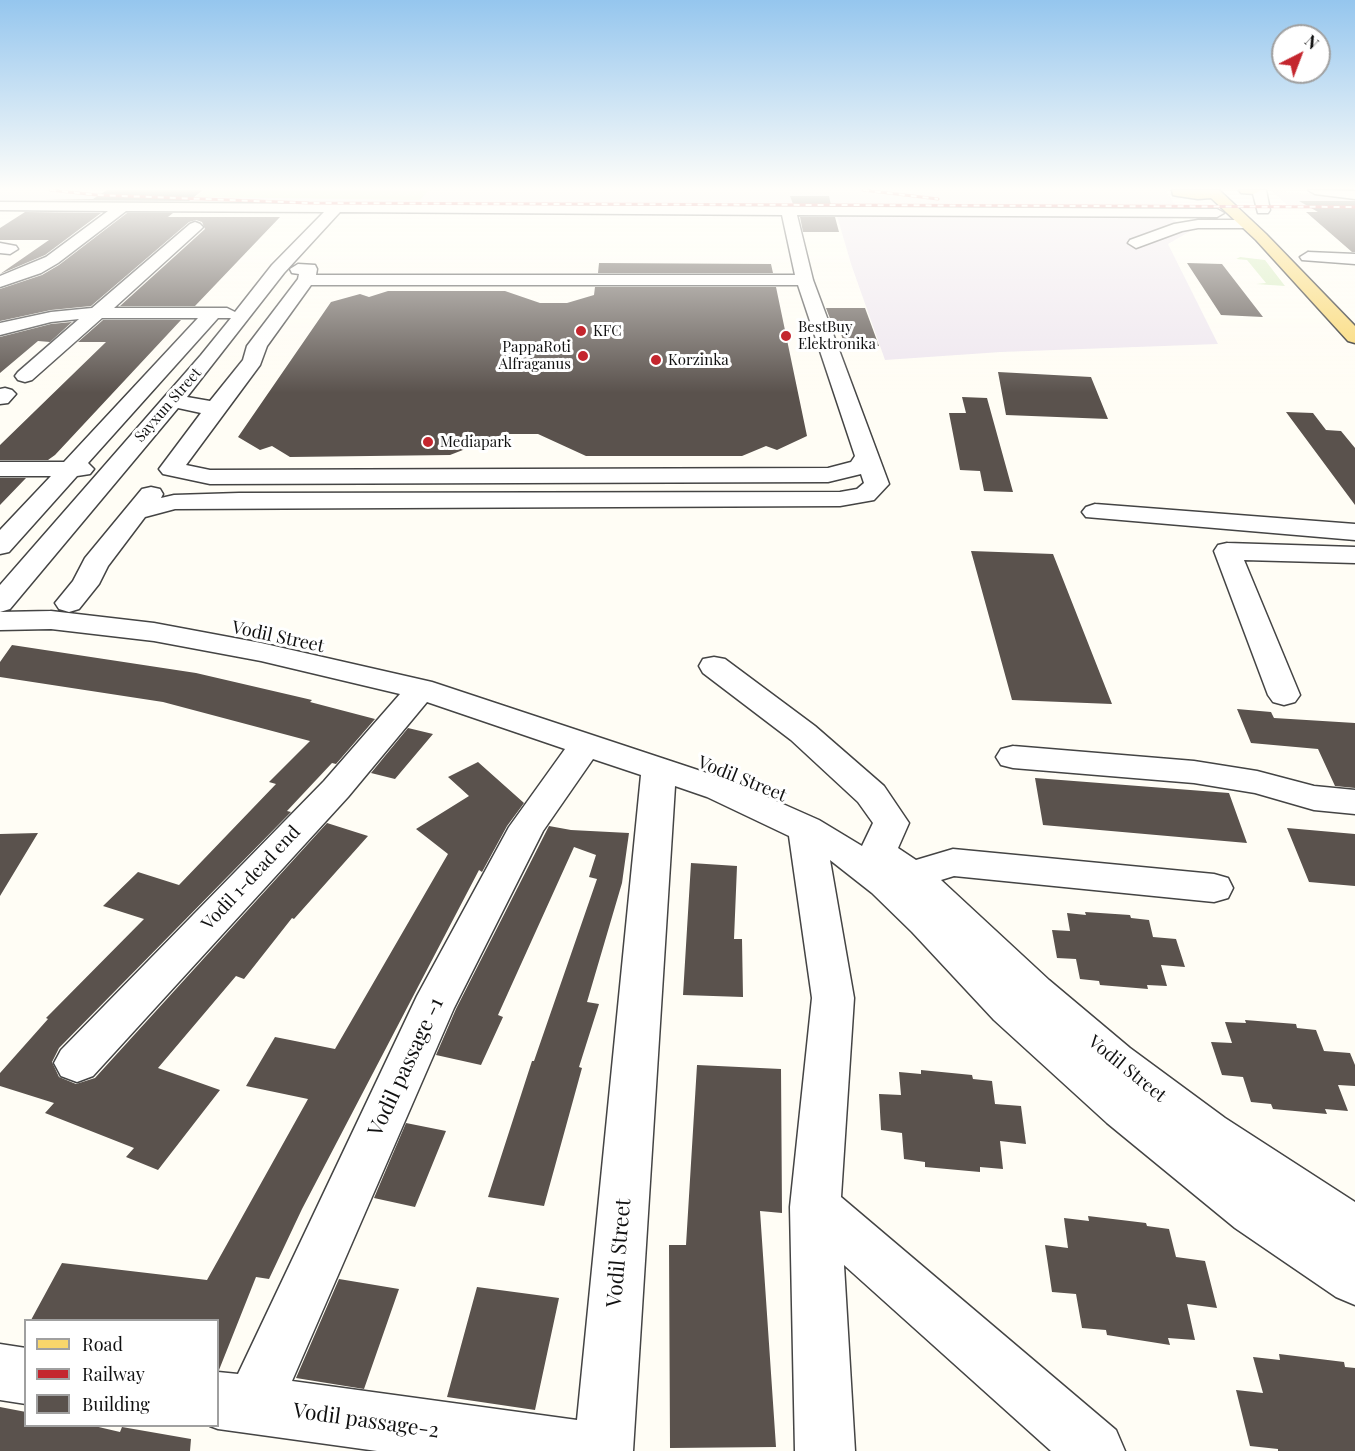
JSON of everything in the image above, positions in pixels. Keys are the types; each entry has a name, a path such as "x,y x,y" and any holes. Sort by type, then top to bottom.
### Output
{"main road":[{"path":"1280,258 1355,337"},
{"path":"1309,258 1324,273"}],"street":[{"path":"0,282 35,269 55,258"},
{"path":"28,288 70,258"},
{"path":"25,376 160,258"},
{"name":"Sayxun Street","path":"0,603 208,359 289,258"},
{"path":"137,512 174,502 239,500 840,499 865,495 877,484 805,280 800,258"},
{"path":"1325,258 1355,259"},
{"path":"69,603 85,584 95,564 253,361 257,346 306,280 309,269 278,269"},
{"path":"306,280 805,280"},
{"path":"0,335 95,316"},
{"path":"0,546 211,316"},
{"path":"0,329 51,317 242,316"},
{"path":"208,359 257,346"},
{"path":"172,400 207,407 214,411"},
{"path":"171,469 210,477 828,475 859,467 867,456"},
{"path":"0,469 64,475 109,475"},
{"path":"0,481 64,475"},
{"path":"1095,512 1355,532"},
{"path":"1284,695 1227,551 1355,555"},
{"name":"Vodil Street","path":"0,603 69,603 215,624 361,655 432,674 738,775 809,808 878,851 965,923 1034,992 1114,1061 1218,1139 1355,1231"},
{"name":"Vodil Street","path":"0,621 51,620 154,632 261,652 421,689 587,743 749,801 834,844 886,883 926,921 1009,1008 1124,1109 1253,1211 1355,1279"},
{"path":"714,666 803,733 871,794 891,823 878,851"},
{"name":"Vodil 1-dead end","path":"77,1063 336,789 421,689"},
{"name":"Vodil passage -1","path":"235,1403 432,1008 527,827 587,743"},
{"path":"1013,757 1194,772 1257,782 1314,798 1355,802"},
{"name":"Vodil Street","path":"603,1451 659,768"},
{"path":"806,829 833,998 815,1207 825,1451"},
{"path":"911,876 954,862 1214,888"},
{"path":"815,1207 1095,1451"},
{"path":"0,1372 24,1376"},
{"name":"Vodil passage-2","path":"235,1403 586,1451"}],"shaded area":[{"path":"849,258 1175,258 1218,344 1001,352 885,360"}],"green space":[{"path":"1236,259 1265,260 1285,286 1256,284 1266,283 1247,260"}],"building":[{"path":"23,258 39,258 0,274"},
{"path":"69,258 147,258 91,306 51,310 0,321 0,289 42,275"},
{"path":"173,258 241,258 195,306 120,306"},
{"path":"599,263 771,264 773,273 598,273"},
{"path":"1187,263 1222,264 1263,317 1221,315"},
{"path":"595,287 776,287 807,436 777,450 766,446 742,456 586,456 538,434 504,434 450,455 290,457 272,446 260,450 238,437 331,302 360,294 369,297 388,291 505,291 540,303 567,303 594,295"},
{"path":"826,308 865,308 879,346 845,346 841,334 836,334"},
{"path":"103,320 181,320 55,455 48,460 0,460 0,445 106,342 78,342"},
{"path":"72,322 50,342 38,341 0,373 0,337 51,324"},
{"path":"998,372 1091,377 1108,419 1006,415"},
{"path":"962,397 987,398 1013,492 984,491 980,471 960,470 949,413 966,413"},
{"path":"1286,412 1313,413 1326,430 1341,431 1355,448 1355,505"},
{"path":"0,478 26,478 0,505"},
{"path":"971,551 1053,554 1112,704 1012,700"},
{"path":"12,645 196,673 312,700 310,702 375,719 336,764 332,763 287,811 291,812 59,1048 52,1062 59,1077 76,1084 95,1078 327,823 368,836 294,919 292,918 244,979 236,976 158,1068 220,1090 158,1170 126,1157 134,1148 45,1113 54,1103 0,1086 0,1073 48,1019 46,1018 144,919 103,906 138,872 179,885 276,784 269,782 310,741 163,702 0,677 0,662"},
{"path":"1237,709 1271,712 1274,718 1355,723 1355,788 1335,786 1318,749 1251,743"},
{"path":"408,728 433,734 395,779 371,773"},
{"path":"478,762 524,803 507,826 482,872 479,870 302,1209 269,1279 256,1277 219,1370 219,1319 32,1319 62,1263 207,1280 308,1099 246,1086 275,1037 335,1049 448,854 416,829 469,796 448,777"},
{"path":"1035,778 1229,793 1247,843 1043,825"},
{"path":"549,826 571,830 629,833 622,883 587,1002 599,1004 579,1067 582,1068 544,1206 488,1197 532,1061 534,1061 597,879 589,877 596,855 574,847 498,1015 503,1017 481,1065 436,1055 456,1009"},
{"path":"1287,828 1355,834 1355,886 1309,882"},
{"path":"38,833 0,896 0,834"},
{"path":"691,863 737,866 734,939 742,939 743,997 683,995"},
{"path":"1085,912 1130,915 1131,918 1149,920 1153,937 1176,939 1185,967 1161,965 1167,986 1147,985 1148,989 1100,985 1099,981 1080,979 1076,959 1057,958 1052,930 1070,931 1067,913 1086,915"},
{"path":"1245,1020 1296,1024 1297,1028 1316,1030 1324,1051 1350,1053 1355,1065 1355,1086 1338,1085 1348,1111 1325,1109 1327,1114 1273,1109 1271,1104 1251,1102 1243,1077 1222,1075 1211,1042 1232,1043 1225,1022 1246,1023"},
{"path":"697,1065 781,1069 782,1213 760,1211 776,1447 670,1448 669,1245 686,1245"},
{"path":"921,1070 972,1075 973,1079 992,1081 995,1104 1021,1106 1026,1144 1000,1141 1003,1169 980,1167 980,1172 925,1167 925,1162 904,1159 902,1133 881,1130 879,1094 901,1095 899,1072 921,1074"},
{"path":"406,1123 446,1131 415,1207 374,1198"},
{"path":"1088,1216 1146,1223 1147,1226 1169,1229 1176,1257 1205,1261 1217,1308 1187,1304 1195,1340 1168,1338 1170,1345 1107,1335 1106,1330 1082,1328 1076,1294 1052,1292 1045,1245 1068,1248 1064,1218 1089,1221"},
{"path":"339,1279 399,1289 364,1389 296,1378"},
{"path":"477,1287 559,1298 535,1410 447,1397"},
{"path":"1279,1354 1344,1362 1345,1367 1355,1368 1355,1451 1278,1451 1278,1449 1250,1446 1236,1390 1263,1393 1253,1357 1280,1360"},
{"path":"0,1407 24,1412 24,1427 99,1427 120,1432 122,1427 191,1439 190,1451 0,1451"}],"place":[{"name":"KFC","path":"581,331"},
{"name":"BestBuy Elektronika","path":"786,336"},
{"name":"PappaRoti Alfraganus","path":"583,356"},
{"name":"Korzinka","path":"656,360"},
{"name":"Mediapark","path":"428,442"}]}
